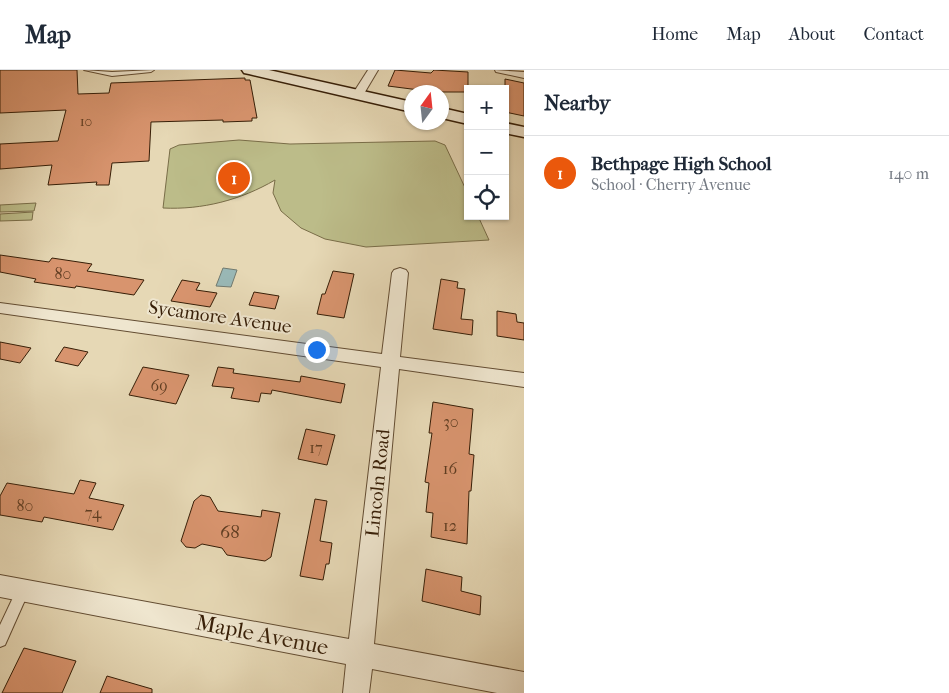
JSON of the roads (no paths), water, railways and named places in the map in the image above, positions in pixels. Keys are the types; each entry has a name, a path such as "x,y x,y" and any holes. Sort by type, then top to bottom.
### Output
{"main road":[{"path":"249,70 404,105"},
{"path":"449,115 464,118"},
{"path":"509,129 524,132"}],"street":[{"path":"358,95 373,70"},
{"path":"500,70 524,75"},
{"name":"Lincoln Road","path":"356,693 400,273"},
{"name":"Sycamore Avenue","path":"0,308 524,380"},
{"name":"Maple Avenue","path":"12,588 524,685"}],"lane":[{"path":"87,70 112,74 152,70"},
{"path":"0,640 12,588"}],"water":[{"path":"223,268 237,270 231,287 216,286"}],"place":[{"name":"Bethpage High School","path":"234,178"}]}
